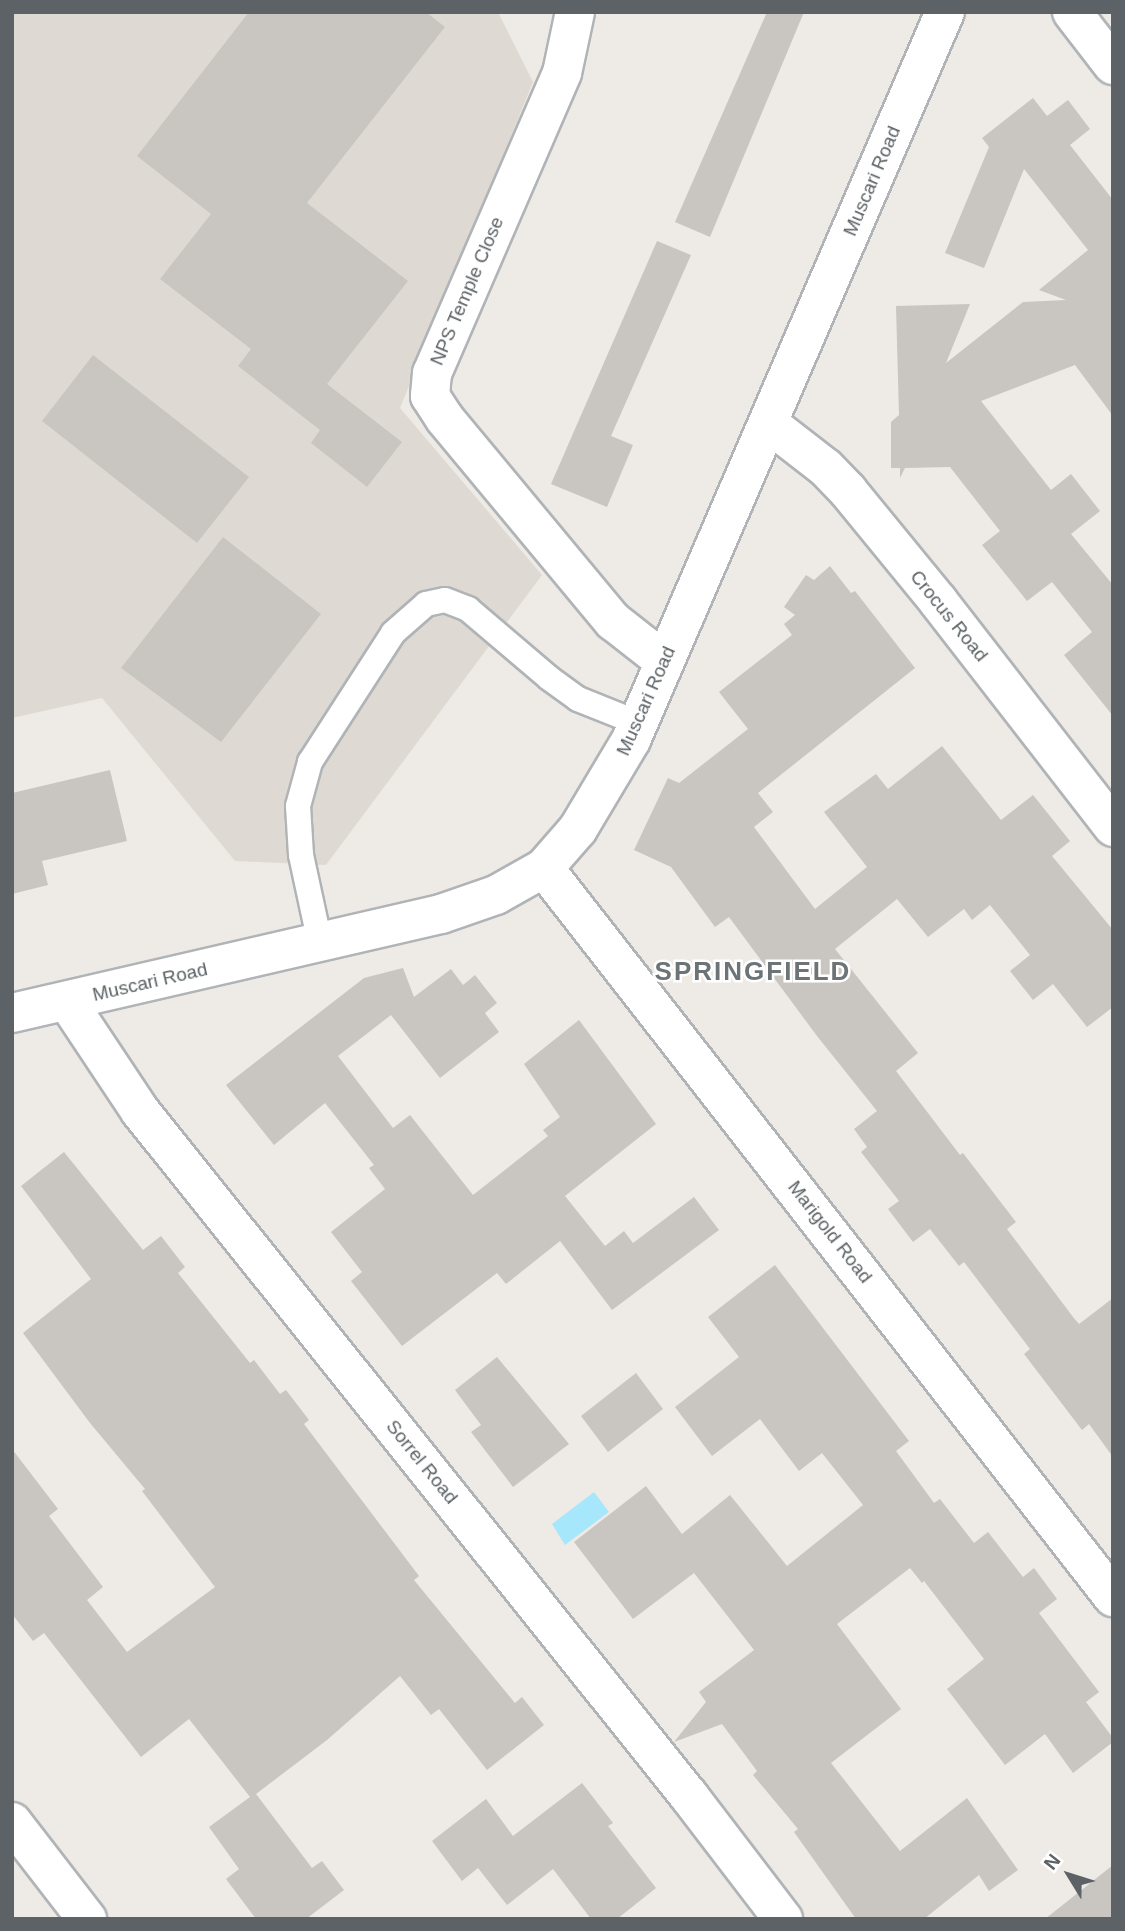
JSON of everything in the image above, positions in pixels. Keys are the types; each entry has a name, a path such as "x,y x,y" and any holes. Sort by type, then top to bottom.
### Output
{"street":[{"name":"NPS Temple Close","path":"575,12 562,73 432,373 430,396 445,419 613,621 664,661"},
{"name":"Muscari Road","path":"12,1013 442,914 496,895 544,868 578,829 606,784 638,723 945,12"},
{"path":"1072,12 1113,65"},
{"name":"Crocus Road","path":"768,423 826,468 848,491 938,601 1113,827"},
{"name":"Marigold Road","path":"544,868 1113,1597"},
{"name":"Sorrel Road","path":"67,1001 140,1111 689,1796 783,1919"},
{"path":"12,1822 87,1919"}],"lane":[{"path":"320,943 301,855 298,806 310,762 393,633 426,604 445,600 468,609 549,678 578,699 638,723"}],"shaded area":[{"path":"12,12 498,12 533,82 400,408 542,575 326,865 235,861 102,698 12,718"}],"water":[{"path":"594,1492 609,1512 565,1545 552,1524"}],"building":[{"path":"249,12 426,12 445,27 307,203 408,281 327,384 402,442 367,487 311,443 320,430 238,366 251,349 160,279 211,214 137,156"},
{"path":"767,12 804,12 710,237 675,222"},
{"path":"1033,98 1047,116 1068,100 1090,129 1070,145 1113,200 1113,416 1075,365 981,401 1051,490 1071,474 1100,511 1071,534 1113,585 1113,716 1064,655 1092,632 1052,582 1027,601 982,545 1000,531 950,467 905,468 900,478 900,468 891,468 891,422 899,415 896,306 970,304 946,363 1023,302 1066,300 1039,290 1088,250 1024,169 984,268 945,253 989,147 982,138"},
{"path":"657,241 691,255 611,436 633,445 607,507 551,484"},
{"path":"93,355 249,477 197,543 42,421"},
{"path":"223,537 321,614 221,742 121,668"},
{"path":"830,566 851,593 855,591 915,668 758,793 773,812 754,827 815,909 867,867 824,812 876,774 888,789 942,746 1001,820 1033,795 1070,841 1052,856 1113,930 1113,1007 1087,1027 1053,984 1033,1000 1010,971 1030,955 990,905 972,920 964,909 928,937 897,899 835,949 918,1053 896,1071 960,1155 963,1153 1016,1222 1007,1229 1073,1317 1079,1324 1113,1298 1113,1457 1089,1424 1082,1430 1024,1354 1030,1349 964,1262 959,1266 930,1229 913,1242 888,1209 899,1201 861,1152 867,1147 854,1129 877,1111 817,1036 729,917 715,927 671,867 634,850 668,778 679,783 748,729 719,692 792,635 784,624 795,615 784,607 806,575 814,580"},
{"path":"110,770 127,841 42,861 48,885 12,894 12,793"},
{"path":"403,968 414,997 451,969 463,985 475,975 497,1003 485,1013 499,1032 440,1078 391,1015 338,1056 393,1128 410,1115 473,1195 548,1136 543,1130 560,1117 524,1064 579,1020 656,1124 565,1196 605,1246 624,1231 633,1243 694,1197 719,1230 612,1310 560,1241 506,1284 497,1273 402,1346 351,1281 362,1272 331,1232 385,1189 369,1168 374,1165 325,1103 274,1145 226,1085 364,978"},
{"path":"64,1152 143,1250 161,1236 185,1267 178,1273 250,1363 254,1360 280,1394 286,1390 309,1420 304,1424 419,1576 414,1580 515,1703 522,1697 544,1725 487,1770 439,1709 431,1715 400,1676 327,1740 256,1794 312,1868 322,1861 344,1890 306,1919 256,1919 226,1879 239,1869 209,1827 250,1797 189,1719 141,1757 44,1633 33,1641 12,1614 12,1449 58,1509 49,1516 103,1587 87,1600 127,1652 215,1587 142,1491 145,1489 90,1423 23,1333 91,1279 21,1186"},
{"path":"775,1265 909,1441 896,1451 934,1503 940,1499 974,1543 988,1532 1023,1577 1034,1568 1057,1599 1039,1613 1099,1692 1086,1702 1113,1738 1113,1742 1073,1773 1045,1734 1005,1765 947,1689 984,1659 924,1581 922,1583 910,1568 837,1624 901,1709 831,1763 900,1851 967,1798 1018,1870 989,1891 979,1875 924,1919 856,1919 794,1832 798,1829 753,1775 757,1771 722,1724 674,1742 706,1702 699,1692 754,1650 694,1573 633,1619 574,1542 646,1486 682,1534 730,1495 787,1566 863,1505 822,1453 799,1471 760,1419 712,1456 675,1407 739,1357 708,1317"},
{"path":"497,1357 569,1444 513,1487 471,1432 481,1425 455,1390"},
{"path":"636,1373 663,1409 608,1452 581,1416"},
{"path":"582,1783 613,1823 608,1826 656,1888 617,1919 591,1919 553,1869 507,1905 478,1868 462,1881 432,1841 486,1799 513,1836"},
{"path":"1113,1865 1113,1919 1045,1919"}],"district":[{"name":"SPRINGFIELD","path":"753,972"}]}
